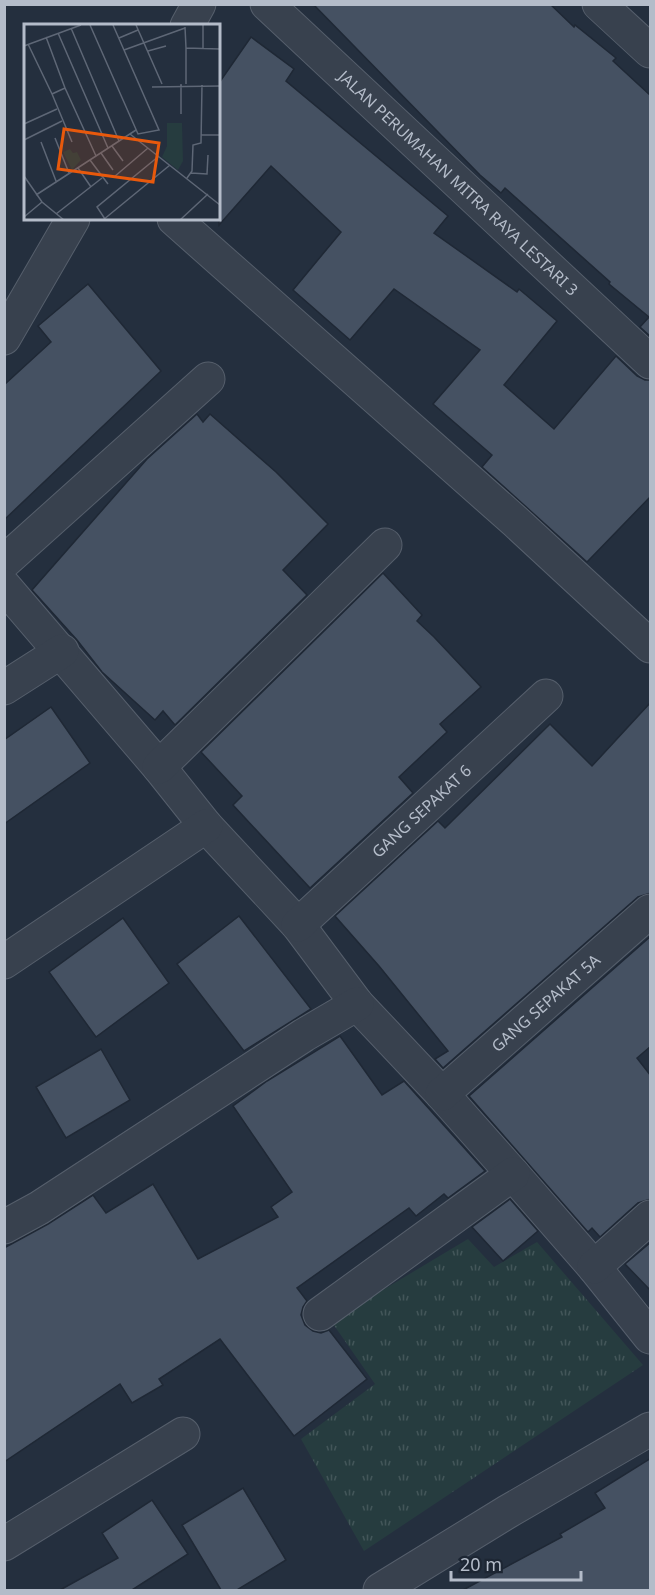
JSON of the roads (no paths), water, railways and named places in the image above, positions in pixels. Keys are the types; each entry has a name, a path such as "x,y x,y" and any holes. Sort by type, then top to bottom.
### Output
{"street":[{"path":"188,24 199,4"},
{"name":"JALAN PERUMAHAN MITRA RAYA LESTARI 3","path":"267,4 651,362"},
{"path":"599,4 651,51"},
{"path":"4,338 72,220"},
{"path":"175,220 516,522 651,646"},
{"path":"4,562 208,379"},
{"path":"159,767 386,545"},
{"path":"4,586 62,651 206,826 297,925 357,1004 513,1174 651,1337"},
{"path":"4,688 62,651"},
{"name":"GANG SEPAKAT 6","path":"297,925 546,696"},
{"path":"4,962 206,826"},
{"name":"GANG SEPAKAT 5A","path":"441,1094 651,911"},
{"path":"4,1227 39,1208 304,1035 357,1004"},
{"path":"320,1314 513,1174"},
{"path":"594,1267 651,1217"},
{"path":"380,1590 507,1512 651,1430"},
{"path":"4,1544 183,1434"}]}
